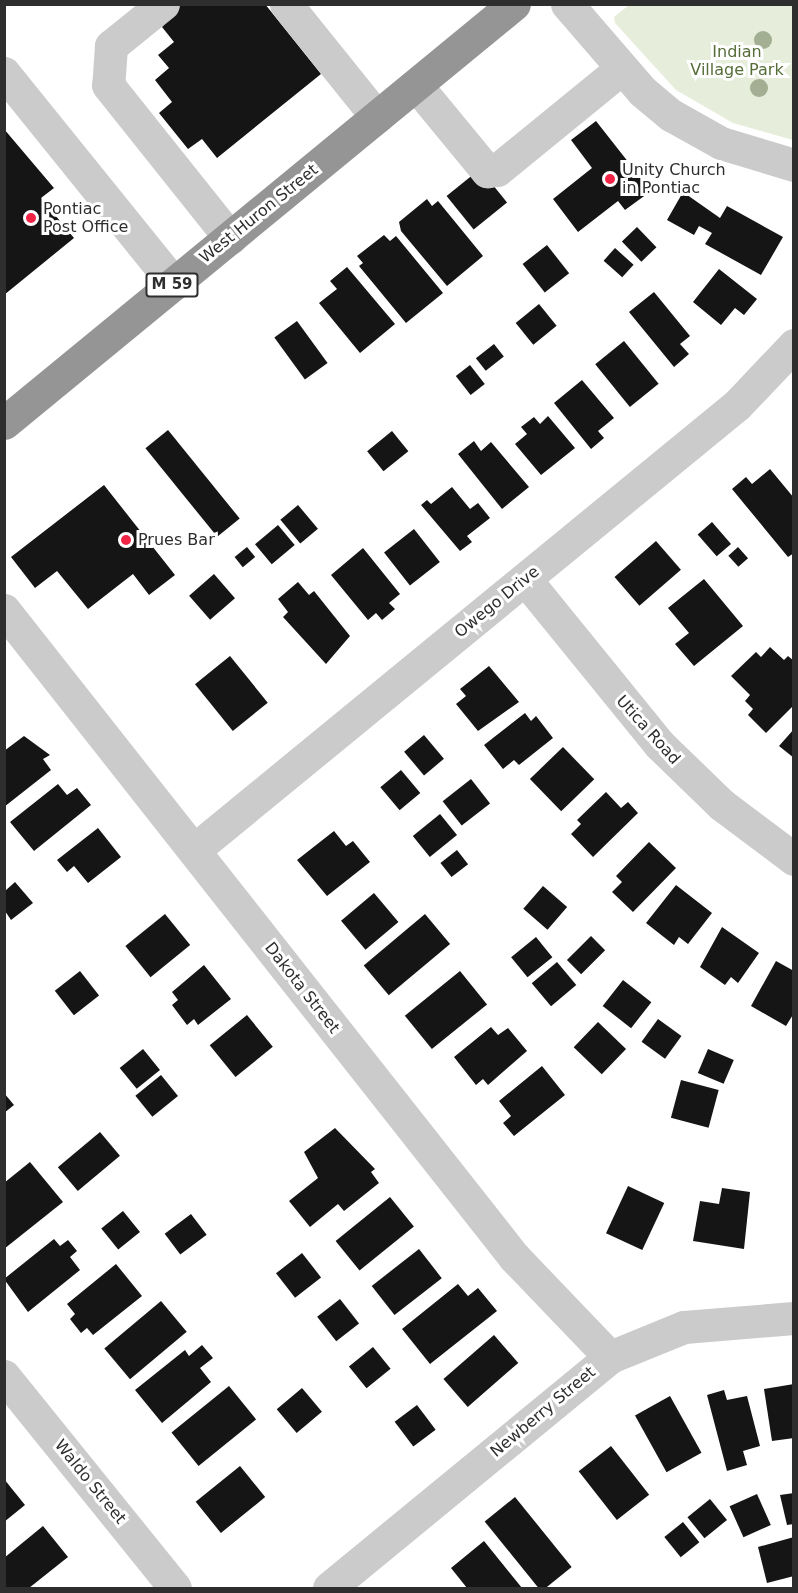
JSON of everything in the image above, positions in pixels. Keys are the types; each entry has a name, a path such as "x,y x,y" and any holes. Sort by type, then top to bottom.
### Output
{"highway":[{"name":"West Huron Street","path":"4,423 514,4"}],"street":[{"path":"163,4 111,46 108,85 230,238"},
{"path":"286,4 377,117"},
{"path":"567,4 622,68 687,126 794,165"},
{"path":"416,85 487,171 497,170 622,68"},
{"path":"4,73 174,284"},
{"name":"Owego Drive","path":"194,850 737,405 794,345"},
{"name":"Utica Road","path":"525,579 660,746 722,805 794,859"},
{"name":"Dakota Street","path":"4,610 514,1257 610,1357"},
{"name":"Newberry Street","path":"329,1588 610,1357 684,1327 794,1318"},
{"name":"Waldo Street","path":"4,1376 175,1588"}],"green space":[{"name":"Indian Village Park","path":"629,5 793,5 793,140 733,123 676,90 615,23 614,17"}],"building":[{"path":"179,4 265,4 321,74 217,158 202,139 188,149 159,113 172,102 155,80 169,68 158,55 174,42 162,27"},
{"name":"Unity Church in Pontiac","path":"596,121 651,191 625,210 618,201 578,232 553,199 592,168 571,140"},
{"name":"Pontiac Post Office","path":"4,129 54,188 41,198 74,238 4,295"},
{"path":"480,169 507,202 474,229 447,196"},
{"path":"683,192 720,218 727,206 783,237 761,275 705,244 712,233 699,226 694,235 667,220"},
{"path":"427,199 432,206 438,201 483,256 447,286 401,231 399,222"},
{"path":"637,227 656,247 641,262 622,242"},
{"path":"384,235 390,241 396,236 443,293 406,323 359,266 363,263 357,256"},
{"path":"547,245 569,273 545,292 523,264"},
{"path":"615,248 634,265 622,277 604,261"},
{"path":"347,267 395,324 360,353 319,303 337,289 330,281"},
{"path":"719,269 757,299 744,315 735,308 721,325 693,302"},
{"path":"654,292 690,336 680,344 689,354 674,367 629,312"},
{"path":"539,304 557,326 533,345 516,323"},
{"path":"297,321 328,363 305,380 274,337"},
{"path":"624,341 659,384 630,407 595,364"},
{"path":"494,344 504,357 486,371 476,358"},
{"path":"470,365 485,384 471,395 456,376"},
{"path":"582,380 614,418 598,431 604,438 591,449 554,403"},
{"path":"548,416 575,448 541,475 515,444 527,434 521,427 534,417 540,424"},
{"path":"168,430 240,519 217,537 145,448"},
{"path":"392,431 408,451 383,471 367,451"},
{"path":"474,441 481,451 491,442 529,487 502,509 458,454"},
{"path":"770,469 794,498 794,553 788,557 732,489 746,477 752,484"},
{"path":"104,485 175,575 149,595 133,574 88,609 57,571 35,588 11,557"},
{"path":"452,487 470,509 478,503 490,518 467,536 472,542 460,551 421,505 427,500 431,504"},
{"path":"298,505 318,529 300,544 280,520"},
{"path":"712,522 731,544 717,556 698,534"},
{"path":"278,525 295,545 272,564 255,544"},
{"path":"414,529 440,562 410,585 384,552"},
{"path":"656,541 681,570 639,606 614,577"},
{"path":"247,547 255,557 243,567 235,557"},
{"path":"738,547 748,558 738,567 728,556"},
{"path":"363,548 400,594 389,603 395,609 382,620 376,613 368,620 331,575"},
{"path":"214,574 235,598 210,620 189,596"},
{"path":"704,579 743,626 694,666 675,644 689,633 668,608"},
{"path":"298,582 309,595 314,591 350,636 326,664 283,617 288,612 278,599"},
{"path":"770,647 784,660 788,656 794,661 794,705 766,733 748,715 753,709 745,701 750,695 731,676 756,652 761,657"},
{"path":"230,656 268,703 233,731 195,684"},
{"path":"489,666 519,702 478,731 456,704 466,696 460,689"},
{"path":"525,713 531,721 536,716 553,738 519,765 514,760 503,769 484,745"},
{"path":"794,729 794,758 779,746"},
{"path":"424,735 444,759 424,775 404,752"},
{"path":"24,736 50,755 43,759 51,770 4,807 4,751"},
{"path":"563,747 594,779 561,811 530,779"},
{"path":"401,770 420,793 400,810 380,787"},
{"path":"471,779 490,803 462,826 443,801"},
{"path":"58,784 67,795 77,788 91,805 34,851 10,822"},
{"path":"606,792 621,808 628,802 638,813 593,857 571,834 581,824 577,820"},
{"path":"440,814 457,835 430,857 413,836"},
{"path":"98,828 121,857 88,883 74,866 67,872 57,860"},
{"path":"334,831 346,846 353,841 370,862 327,896 297,860"},
{"path":"649,842 676,868 633,912 612,892 622,882 616,876"},
{"path":"457,850 468,864 452,877 440,863"},
{"path":"15,882 33,903 11,920 5,911 5,891"},
{"path":"676,885 712,913 688,944 679,937 674,945 646,923"},
{"path":"543,886 567,907 547,930 523,909"},
{"path":"374,893 398,922 365,950 341,921"},
{"path":"165,914 190,945 151,977 125,946"},
{"path":"425,914 450,944 389,995 364,965"},
{"path":"722,927 759,953 738,983 731,977 725,985 700,967"},
{"path":"591,936 605,950 581,974 567,960"},
{"path":"536,937 552,957 527,977 511,957"},
{"path":"776,961 794,971 794,1013 786,1026 751,1006"},
{"path":"557,962 576,985 551,1006 532,983"},
{"path":"204,965 231,999 198,1025 194,1019 187,1025 172,1005 178,1000 172,992"},
{"path":"80,971 99,995 74,1015 55,991"},
{"path":"460,971 487,1004 432,1049 405,1016"},
{"path":"623,980 651,1002 631,1028 603,1006"},
{"path":"247,1015 273,1047 235,1077 210,1045"},
{"path":"658,1019 681,1036 665,1059 642,1042"},
{"path":"598,1022 626,1049 602,1074 574,1047"},
{"path":"491,1027 498,1035 508,1028 527,1051 488,1085 483,1079 476,1085 454,1057"},
{"path":"143,1049 160,1070 137,1089 120,1068"},
{"path":"708,1049 734,1060 724,1084 698,1073"},
{"path":"542,1066 565,1095 514,1136 503,1123 511,1116 499,1101"},
{"path":"161,1075 178,1096 152,1117 135,1096"},
{"path":"681,1080 719,1090 709,1128 671,1118"},
{"path":"4,1093 14,1105 4,1113"},
{"path":"335,1128 375,1169 371,1172 379,1183 344,1211 338,1204 310,1227 289,1201 318,1178 304,1152"},
{"path":"100,1132 120,1156 78,1191 58,1167"},
{"path":"30,1162 63,1202 4,1249 4,1183"},
{"path":"628,1186 664,1203 642,1250 606,1233"},
{"path":"722,1188 750,1192 744,1249 693,1241 700,1201 719,1204"},
{"path":"390,1197 414,1227 360,1271 336,1241"},
{"path":"123,1211 140,1232 118,1250 101,1229"},
{"path":"191,1214 207,1235 180,1255 165,1234"},
{"path":"54,1239 60,1246 68,1240 77,1251 70,1257 80,1270 28,1312 4,1279"},
{"path":"419,1249 442,1278 394,1315 372,1286"},
{"path":"302,1253 321,1277 295,1298 276,1273"},
{"path":"116,1264 142,1296 93,1335 87,1328 81,1333 70,1319 75,1314 67,1304"},
{"path":"458,1284 468,1296 478,1288 497,1311 430,1364 402,1329"},
{"path":"340,1299 359,1323 336,1341 317,1317"},
{"path":"161,1301 187,1332 130,1379 104,1349"},
{"path":"494,1335 518,1363 468,1407 443,1379"},
{"path":"202,1345 213,1358 200,1368 211,1382 162,1423 135,1390 185,1350 189,1356"},
{"path":"373,1347 391,1369 367,1388 349,1367"},
{"path":"794,1384 794,1438 772,1441 764,1389"},
{"path":"229,1386 256,1419 199,1466 171,1433"},
{"path":"302,1388 322,1412 297,1433 277,1409"},
{"path":"724,1390 727,1400 747,1396 760,1446 743,1451 747,1465 727,1471 707,1395"},
{"path":"670,1396 702,1453 667,1472 635,1415"},
{"path":"417,1405 436,1430 413,1447 395,1422"},
{"path":"611,1446 649,1495 617,1520 579,1471"},
{"path":"240,1466 265,1497 221,1533 196,1502"},
{"path":"4,1479 25,1505 4,1522"},
{"path":"794,1493 794,1524 787,1525 780,1495"},
{"path":"757,1494 771,1525 743,1537 730,1506"},
{"path":"515,1497 572,1567 546,1588 539,1588 485,1522"},
{"path":"710,1499 727,1520 704,1538 687,1517"},
{"path":"683,1522 699,1542 681,1557 664,1537"},
{"path":"43,1526 68,1557 29,1588 4,1588 4,1558"},
{"path":"794,1537 794,1576 767,1583 758,1547"},
{"path":"484,1541 522,1588 467,1588 451,1568"}],"place":[{"name":"Unity Church in Pontiac","path":"610,179"},
{"name":"Pontiac Post Office","path":"31,218"},
{"name":"Prues Bar","path":"126,540"}]}
